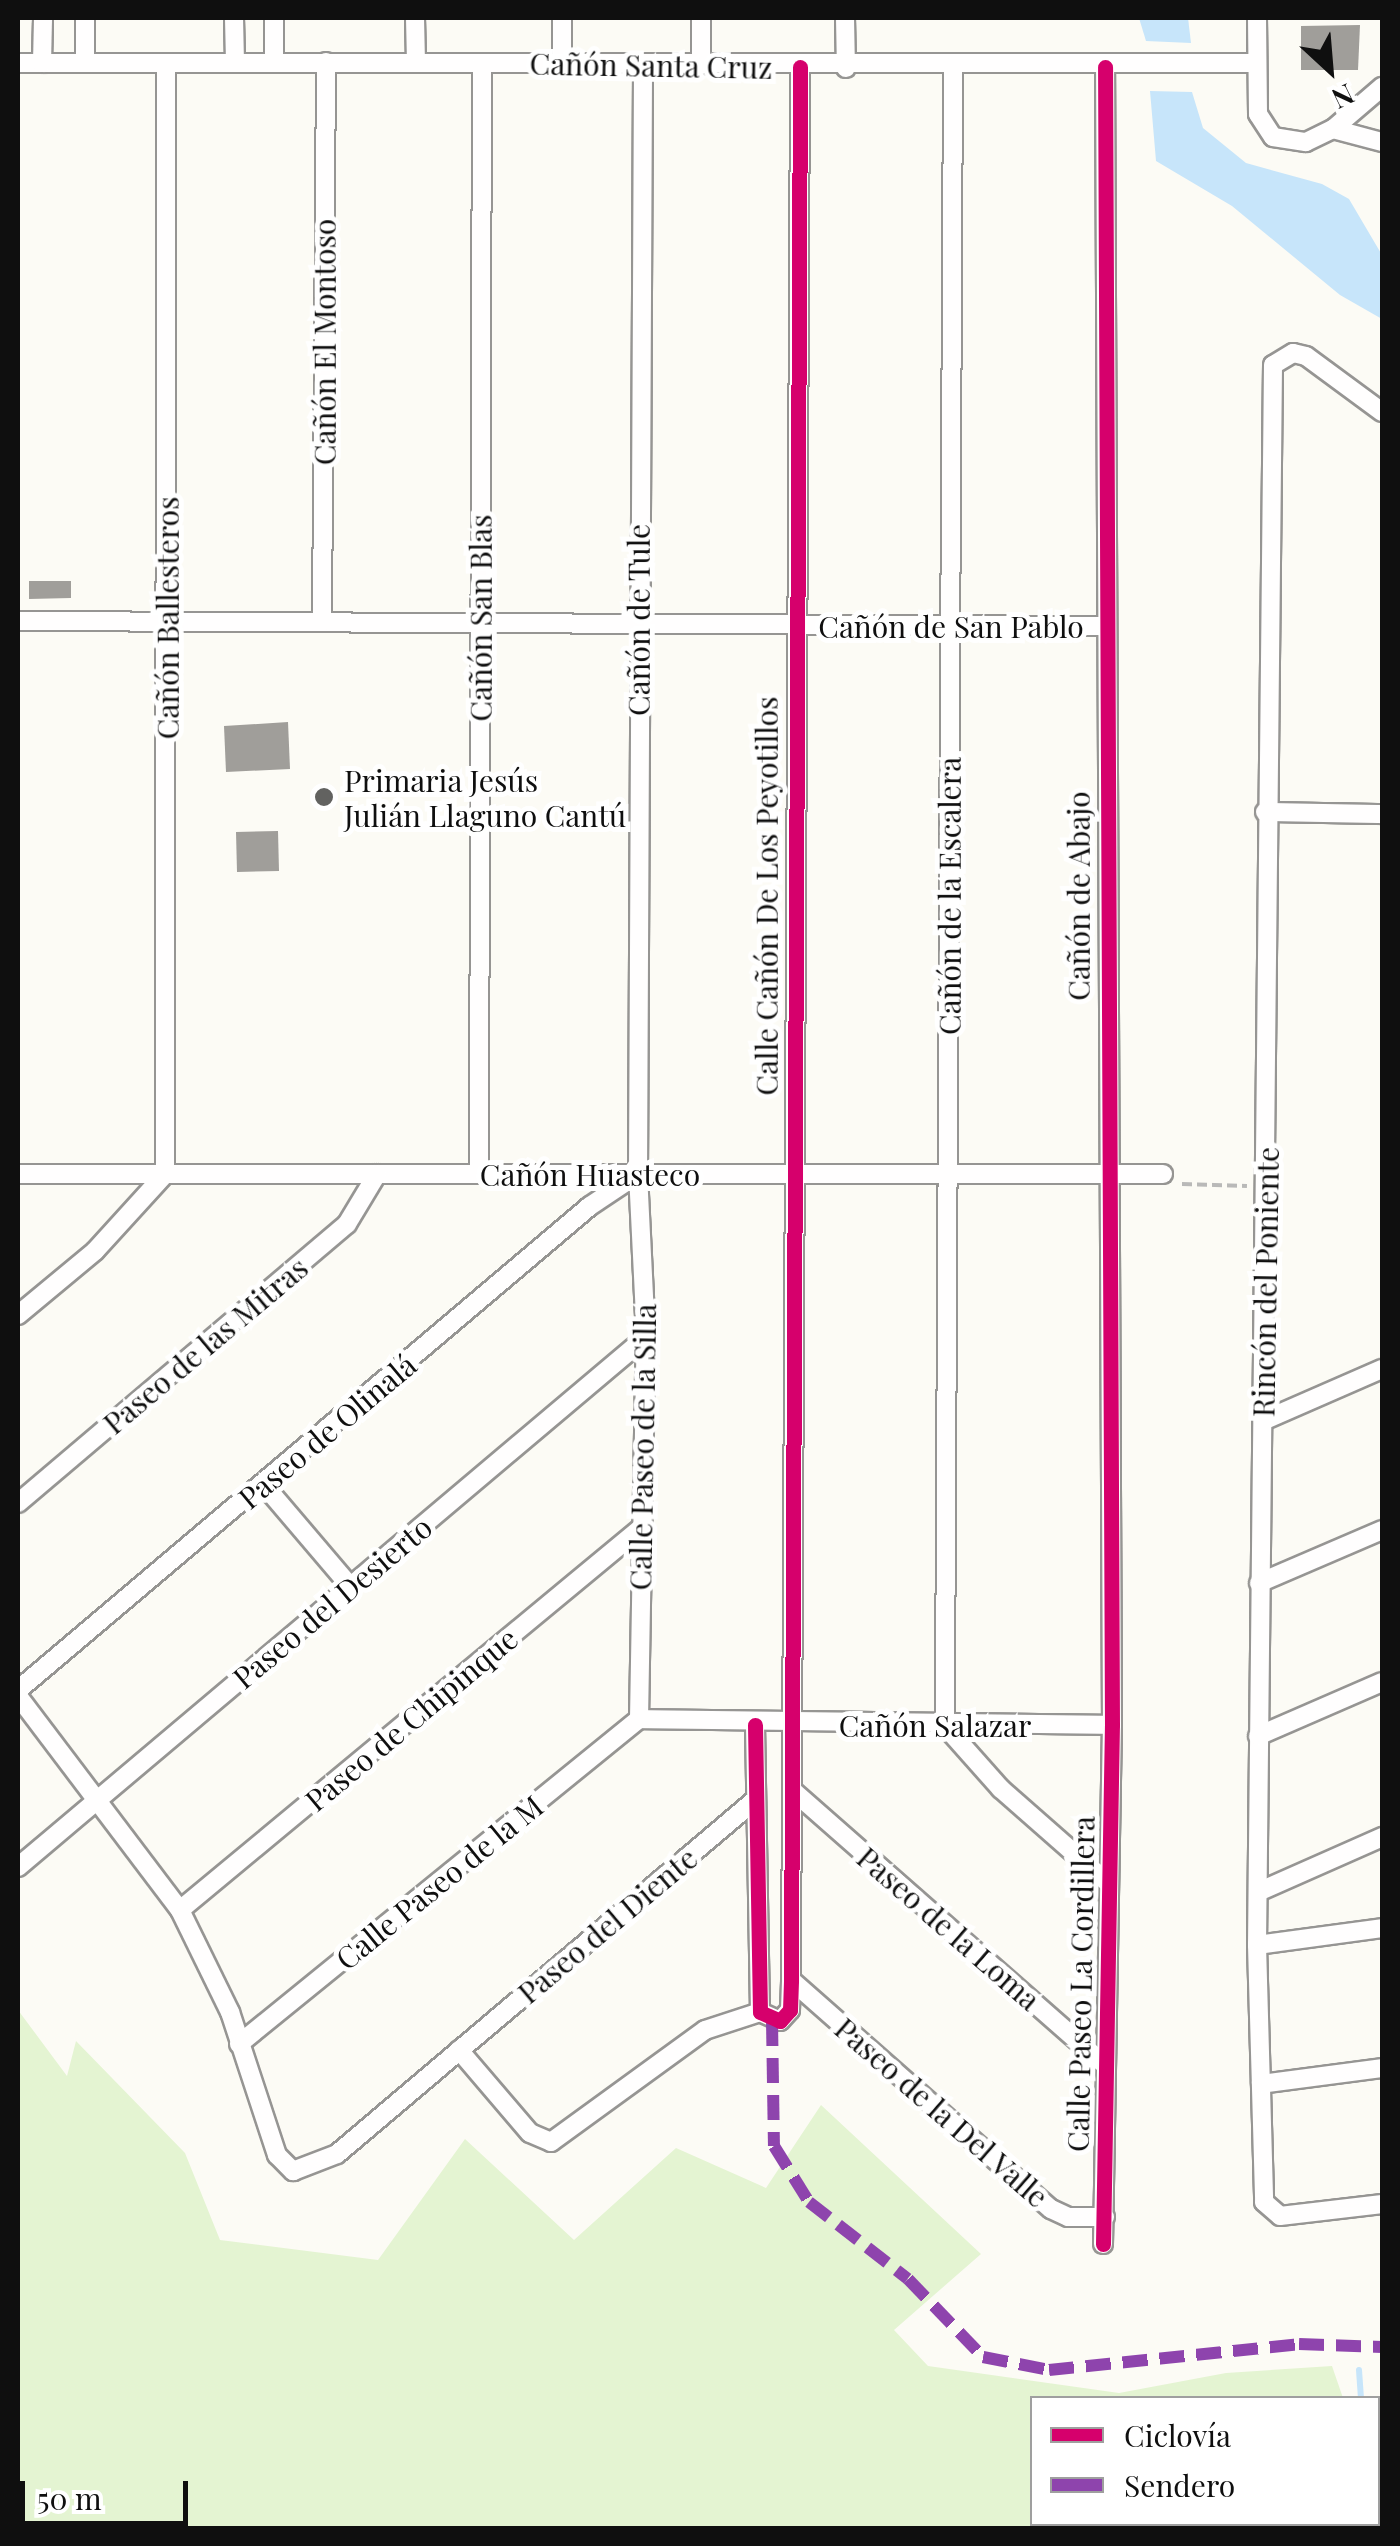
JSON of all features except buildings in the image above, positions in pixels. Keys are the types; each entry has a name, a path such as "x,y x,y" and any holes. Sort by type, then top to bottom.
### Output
{"street":[{"path":"42,18 42,63"},
{"path":"85,18 85,63"},
{"path":"234,18 235,62"},
{"path":"274,18 274,61"},
{"path":"415,18 416,62"},
{"path":"562,18 562,63"},
{"path":"701,18 702,65"},
{"path":"846,18 846,68"},
{"path":"1258,18 1258,114 1273,137 1306,142 1332,129 1382,86"},
{"name":"Cañón Santa Cruz","path":"18,63 274,61 846,68 1258,63"},
{"name":"Cañón El Montoso","path":"322,622 326,62"},
{"name":"Cañón Ballesteros","path":"165,1174 166,63"},
{"name":"Cañón San Blas","path":"479,1174 482,63"},
{"name":"Cañón de Tule","path":"638,1174 637,626 643,65"},
{"name":"Cañón de la Escalera","path":"945,1726 953,66"},
{"name":"Cañón de Abajo","path":"1106,66 1106,1174 1112,1724"},
{"name":"Calle Cañón De Los Peyotillos","path":"791,1980 793,626 800,67"},
{"path":"1332,129 1382,142"},
{"name":"Rincón del Poniente","path":"1382,412 1306,356 1282,356 1270,375 1265,812 1267,1186 1257,1945 1268,2210 1280,2216 1382,2204"},
{"name":"Cañón de San Pablo","path":"18,622 1105,626"},
{"path":"1265,812 1382,814"},
{"name":"Cañón Huasteco","path":"18,1174 1106,1174 1170,1179"},
{"path":"18,1315 95,1251 165,1174"},
{"name":"Paseo de las Mitras","path":"18,1504 347,1224 378,1174"},
{"name":"Calle Paseo de la Silla","path":"638,1174 646,1336 639,1719"},
{"name":"Paseo de Olinalá","path":"18,1693 590,1206 638,1174"},
{"name":"Paseo del Desierto","path":"18,1867 646,1336"},
{"path":"1263,1421 1382,1369"},
{"path":"264,1486 350,1586"},
{"name":"Paseo de Chipinque","path":"180,1910 642,1527"},
{"path":"1259,1583 1382,1530"},
{"path":"1258,1736 1382,1682"},
{"path":"18,1693 180,1910 214,1971 239,2044"},
{"name":"Cañón Salazar","path":"639,1719 755,1725 1112,1724"},
{"name":"Calle Paseo de la M","path":"239,2044 639,1719"},
{"name":"Calle Paseo La Cordillera","path":"1103,2244 1112,1724"},
{"path":"755,1725 760,2012"},
{"path":"945,1726 1001,1789 1107,1882"},
{"name":"Paseo de la Loma","path":"792,1790 1106,2065"},
{"name":"Paseo del Diente","path":"239,2044 278,2155 293,2171 337,2154 755,1800"},
{"path":"1258,1892 1382,1837"},
{"path":"1257,1945 1382,1928"},
{"path":"760,2012 772,2021 785,2019 791,1980"},
{"name":"Paseo de la Del Valle","path":"791,1980 1051,2209 1068,2216 1105,2216"},
{"path":"459,2050 530,2133 551,2142 705,2030 760,2012"},
{"path":"1261,2084 1382,2068"}],"path":[{"path":"1170,1179 1267,1186"}],"green space":[{"path":"18,2010 67,2076 76,2041 185,2153 220,2240 378,2260 465,2139 574,2240 676,2148 766,2188 821,2105 981,2254 894,2330 928,2366 1119,2393 1226,2373 1332,2366 1342,2396 1030,2396 1030,2526 1380,2526 1382,2440 1382,2528 18,2528"}],"water":[{"path":"1139,18 1188,18 1191,43 1146,41"},
{"path":"1150,91 1192,92 1203,128 1246,163 1322,184 1349,199 1382,255 1382,319 1340,295 1232,206 1156,161"}],"waterway":[{"path":"1359,2370 1361,2396"}],"marked path":[{"path":"772,2021 774,2146 809,2202 908,2279 983,2357 1049,2370 1299,2344 1382,2347"}],"cycle path":[{"path":"755,1725 760,2012 780,2021 790,2010 791,1980 800,67"},
{"path":"1103,2244 1112,1725 1105,67"}],"place":[{"name":"Primaria Jesús Julián Llaguno Cantú","path":"324,797"}]}
